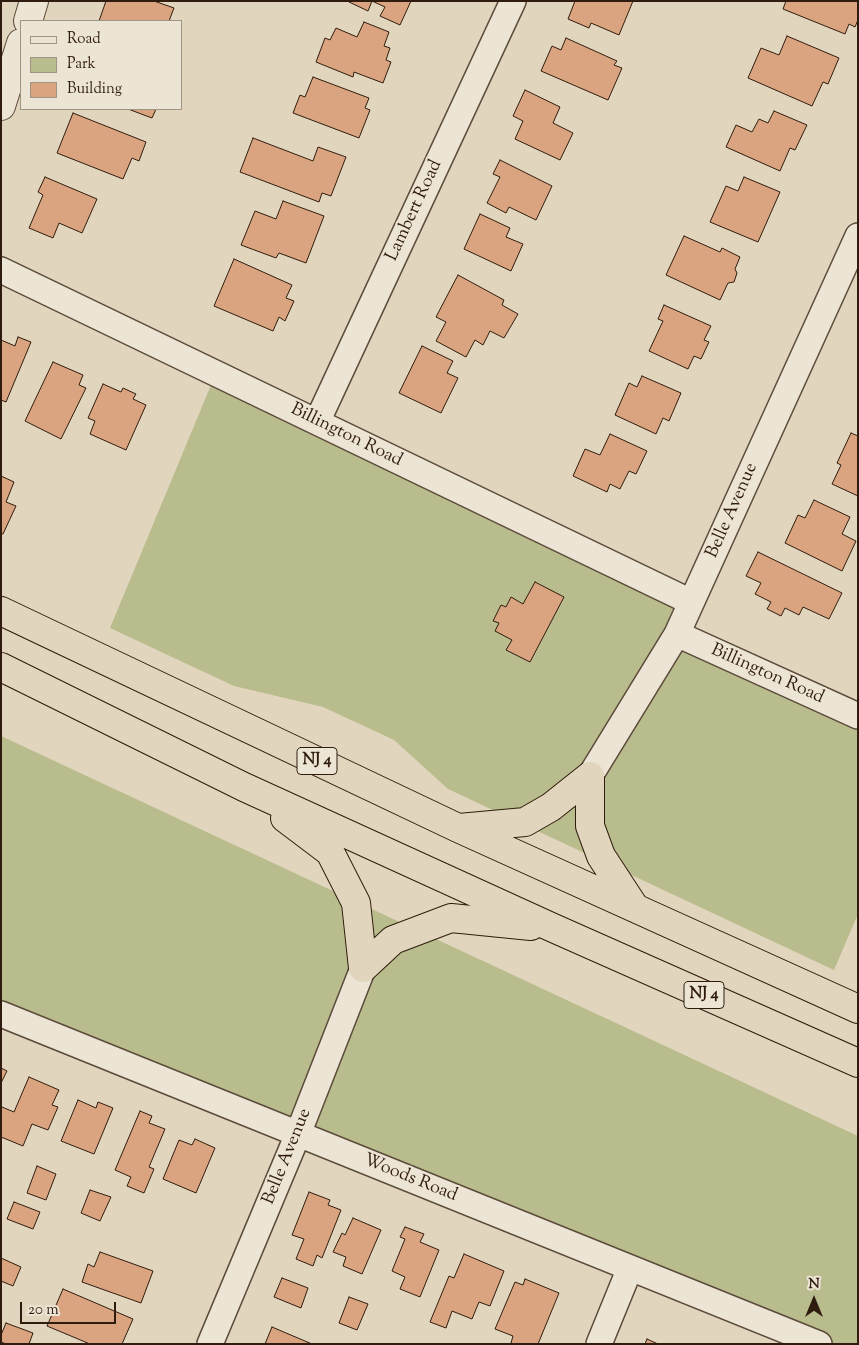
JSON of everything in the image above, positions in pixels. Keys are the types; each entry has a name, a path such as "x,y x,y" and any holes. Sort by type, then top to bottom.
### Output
{"highway":[{"name":"NJ 4","path":"1,611 458,828 858,1009"},
{"name":"NJ 4","path":"1,667 244,787 551,927 858,1063"},
{"path":"458,828 525,822 551,807 590,776"},
{"path":"590,776 590,826 601,856 636,908"},
{"path":"244,787 330,852 356,903 363,968"},
{"path":"363,968 393,940 452,918 551,927"}],"street":[{"path":"28,20 34,1"},
{"name":"Lambert Road","path":"317,422 514,1"},
{"path":"1,106 20,46"},
{"name":"Belle Avenue","path":"590,776 677,634 858,236"},
{"name":"Billington Road","path":"1,270 691,602"},
{"name":"Billington Road","path":"677,634 858,716"},
{"name":"Belle Avenue","path":"210,1344 298,1134 363,968"},
{"name":"Woods Road","path":"1,1014 819,1344"},
{"path":"599,1344 630,1268"}],"green space":[{"path":"216,373 691,602 677,633 858,716 858,914 834,970 448,789 394,740 323,707 234,686 110,628"},
{"path":"1,736 858,1136 858,1344 819,1344 1,1014"}],"building":[{"path":"106,1 154,1 174,8 169,20 99,20"},
{"path":"347,1 372,1 368,11"},
{"path":"372,1 411,1 400,25 380,16 385,7"},
{"path":"575,1 633,1 619,35 591,23 589,28 568,19"},
{"path":"786,1 858,1 858,20 855,27 849,24 845,34 783,9"},
{"path":"364,22 389,32 384,46 390,48 386,60 391,62 383,83 354,72 353,77 316,62 325,38 330,40 336,28 357,37"},
{"path":"787,36 839,58 828,84 823,82 812,106 748,78 761,48 779,55"},
{"path":"566,38 617,61 614,65 622,68 608,100 541,71 552,46 561,50"},
{"path":"313,77 369,98 365,108 370,110 359,138 293,113 300,95 305,97"},
{"path":"525,90 560,107 553,123 573,133 560,160 515,139 523,121 513,116"},
{"path":"131,110 156,110 152,118"},
{"path":"774,111 807,125 795,150 790,148 780,171 726,147 736,125 752,132 759,119 768,123"},
{"path":"73,113 146,142 139,161 132,158 123,179 57,153"},
{"path":"253,138 313,161 318,147 346,157 331,196 322,193 319,202 240,172"},
{"path":"500,160 552,186 536,220 509,207 506,213 487,203 500,177 493,174"},
{"path":"45,177 97,199 82,233 59,223 53,238 29,228 43,195 38,192"},
{"path":"744,177 780,192 758,242 710,222 726,186 738,191"},
{"path":"283,201 324,216 306,263 279,253 276,258 241,245 255,211 276,219"},
{"path":"480,214 510,228 506,237 523,244 511,271 464,249"},
{"path":"684,236 720,252 722,248 740,257 735,269 737,273 734,282 728,283 720,300 666,275"},
{"path":"234,259 292,285 286,298 294,301 285,321 279,317 273,331 214,306"},
{"path":"458,275 504,300 502,305 518,314 504,338 490,331 483,345 475,340 466,357 436,341 446,322 436,317"},
{"path":"664,305 711,326 704,340 709,342 701,359 694,356 688,369 649,351 663,321 658,319"},
{"path":"18,337 31,342 6,402 1,400 1,340 15,346"},
{"path":"422,346 453,361 447,373 458,378 441,413 399,393"},
{"path":"53,362 83,375 79,385 86,388 61,439 25,421"},
{"path":"642,376 681,393 669,421 663,418 656,434 615,415 629,383 637,387"},
{"path":"103,384 121,392 123,388 136,394 133,399 146,405 126,450 90,434 95,421 88,418"},
{"path":"851,433 858,436 858,496 832,484 841,465 837,463"},
{"path":"610,434 647,451 636,474 629,471 620,489 610,484 607,492 573,476 585,449 600,455"},
{"path":"1,476 14,482 6,502 16,506 3,534 1,534"},
{"path":"814,500 850,517 842,534 856,541 842,571 785,543 798,515 805,518"},
{"path":"758,552 842,593 829,619 803,607 799,615 785,608 781,616 767,609 771,602 755,594 761,583 746,576"},
{"path":"535,582 564,597 530,662 506,650 512,640 495,631 499,623 493,621 501,605 506,607 511,597 523,604"},
{"path":"1,1068 7,1071 1,1083"},
{"path":"29,1077 59,1090 52,1105 58,1107 48,1130 32,1124 23,1146 1,1137 1,1108 14,1112"},
{"path":"78,1100 96,1108 98,1102 113,1108 94,1154 61,1141"},
{"path":"140,1111 152,1116 149,1123 165,1129 149,1167 154,1169 144,1193 127,1186 131,1177 115,1170"},
{"path":"195,1139 215,1148 196,1193 163,1179 179,1140 192,1145"},
{"path":"37,1166 56,1174 46,1200 27,1193"},
{"path":"90,1190 111,1197 100,1221 81,1213"},
{"path":"309,1192 330,1200 328,1205 341,1210 322,1258 317,1255 313,1266 296,1259 304,1239 292,1235"},
{"path":"14,1202 40,1212 33,1229 7,1219"},
{"path":"353,1218 381,1230 362,1274 343,1266 346,1257 333,1252 342,1233 345,1235"},
{"path":"405,1227 424,1234 420,1242 439,1250 420,1297 400,1289 405,1277 392,1271 405,1239 400,1237"},
{"path":"100,1252 153,1271 141,1303 82,1282 88,1264 94,1267"},
{"path":"464,1254 504,1271 490,1306 479,1302 472,1319 452,1311 446,1328 430,1322 449,1276 454,1278"},
{"path":"1,1258 21,1267 13,1286 1,1281"},
{"path":"282,1278 308,1288 301,1308 274,1297"},
{"path":"525,1279 559,1293 538,1344 511,1343 513,1336 495,1329 515,1282 523,1285"},
{"path":"63,1289 133,1319 122,1344 90,1344 47,1326"},
{"path":"349,1297 368,1304 357,1330 339,1323"},
{"path":"6,1323 33,1333 29,1344 6,1344 1,1342 1,1335"},
{"path":"272,1327 312,1344 265,1344"},
{"path":"647,1339 658,1344 645,1344"}]}
